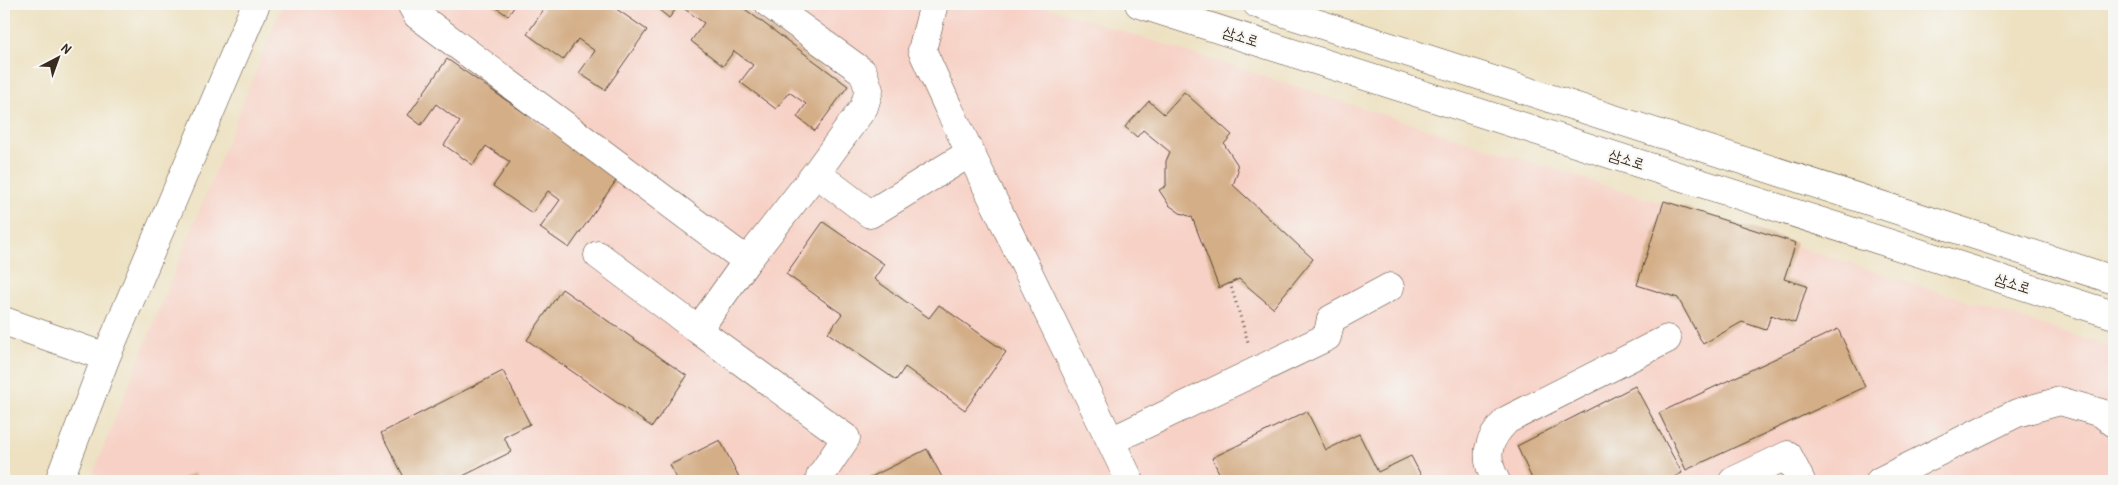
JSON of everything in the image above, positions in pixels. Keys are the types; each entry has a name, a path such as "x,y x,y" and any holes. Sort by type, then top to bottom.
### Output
{"street":[{"path":"59,481 106,357 256,4"},
{"path":"411,4 417,15 747,262"},
{"path":"698,330 864,108 869,90 863,72 769,4"},
{"path":"934,4 922,50 970,153 1130,481"},
{"name":"삼소로","path":"1139,4 2114,315"},
{"path":"1257,4 2114,280"},
{"path":"816,173 870,214 970,153"},
{"path":"598,255 846,438 820,477 823,481"},
{"path":"1111,441 1327,338 1331,319 1390,287"},
{"path":"4,321 106,357"},
{"path":"1496,481 1491,471 1488,453 1494,434 1507,420 1667,339"},
{"path":"1880,481 2017,413 2060,401 2101,412 2114,423"},
{"path":"1733,481 1788,454 1801,481"}],"path":[{"path":"1230,283 1258,370"}],"shaded area":[{"path":"283,4 1037,4 2114,348 2114,481 90,481"}],"building":[{"path":"491,4 516,4 508,16"},
{"path":"538,4 609,4 647,30 605,90 579,73 595,51 578,39 563,60 527,34 544,9"},
{"path":"662,4 738,4 848,86 815,131 797,117 806,104 789,92 776,109 740,82 753,65 734,51 723,66 691,41 704,23 679,5 669,18 658,9"},
{"path":"447,59 618,178 569,248 540,228 560,200 548,191 532,213 493,186 510,162 486,146 473,165 444,145 460,122 436,104 421,125 408,115"},
{"path":"1184,92 1232,135 1224,144 1237,164 1238,171 1233,185 1313,259 1273,308 1239,279 1219,288 1192,217 1180,213 1169,205 1159,190 1166,186 1166,161 1170,152 1143,130 1137,137 1125,127 1149,101 1164,114"},
{"path":"1664,201 1796,243 1784,279 1807,286 1795,323 1771,315 1766,330 1742,322 1703,344 1678,298 1637,285"},
{"path":"823,222 884,264 874,279 929,318 939,305 1006,352 965,410 905,367 896,380 828,333 842,314 786,274"},
{"path":"562,289 687,376 652,427 527,340"},
{"path":"1838,329 1865,387 1686,470 1659,413"},
{"path":"503,371 530,424 504,437 511,452 453,481 406,481 381,433"},
{"path":"1635,386 1682,473 1666,481 1533,481 1517,446"},
{"path":"1307,411 1326,450 1359,434 1378,472 1411,456 1424,481 1223,481 1212,458"},
{"path":"720,440 741,481 678,481 670,465"},
{"path":"927,449 944,481 863,481"},
{"path":"194,473 198,481 177,481"}]}
